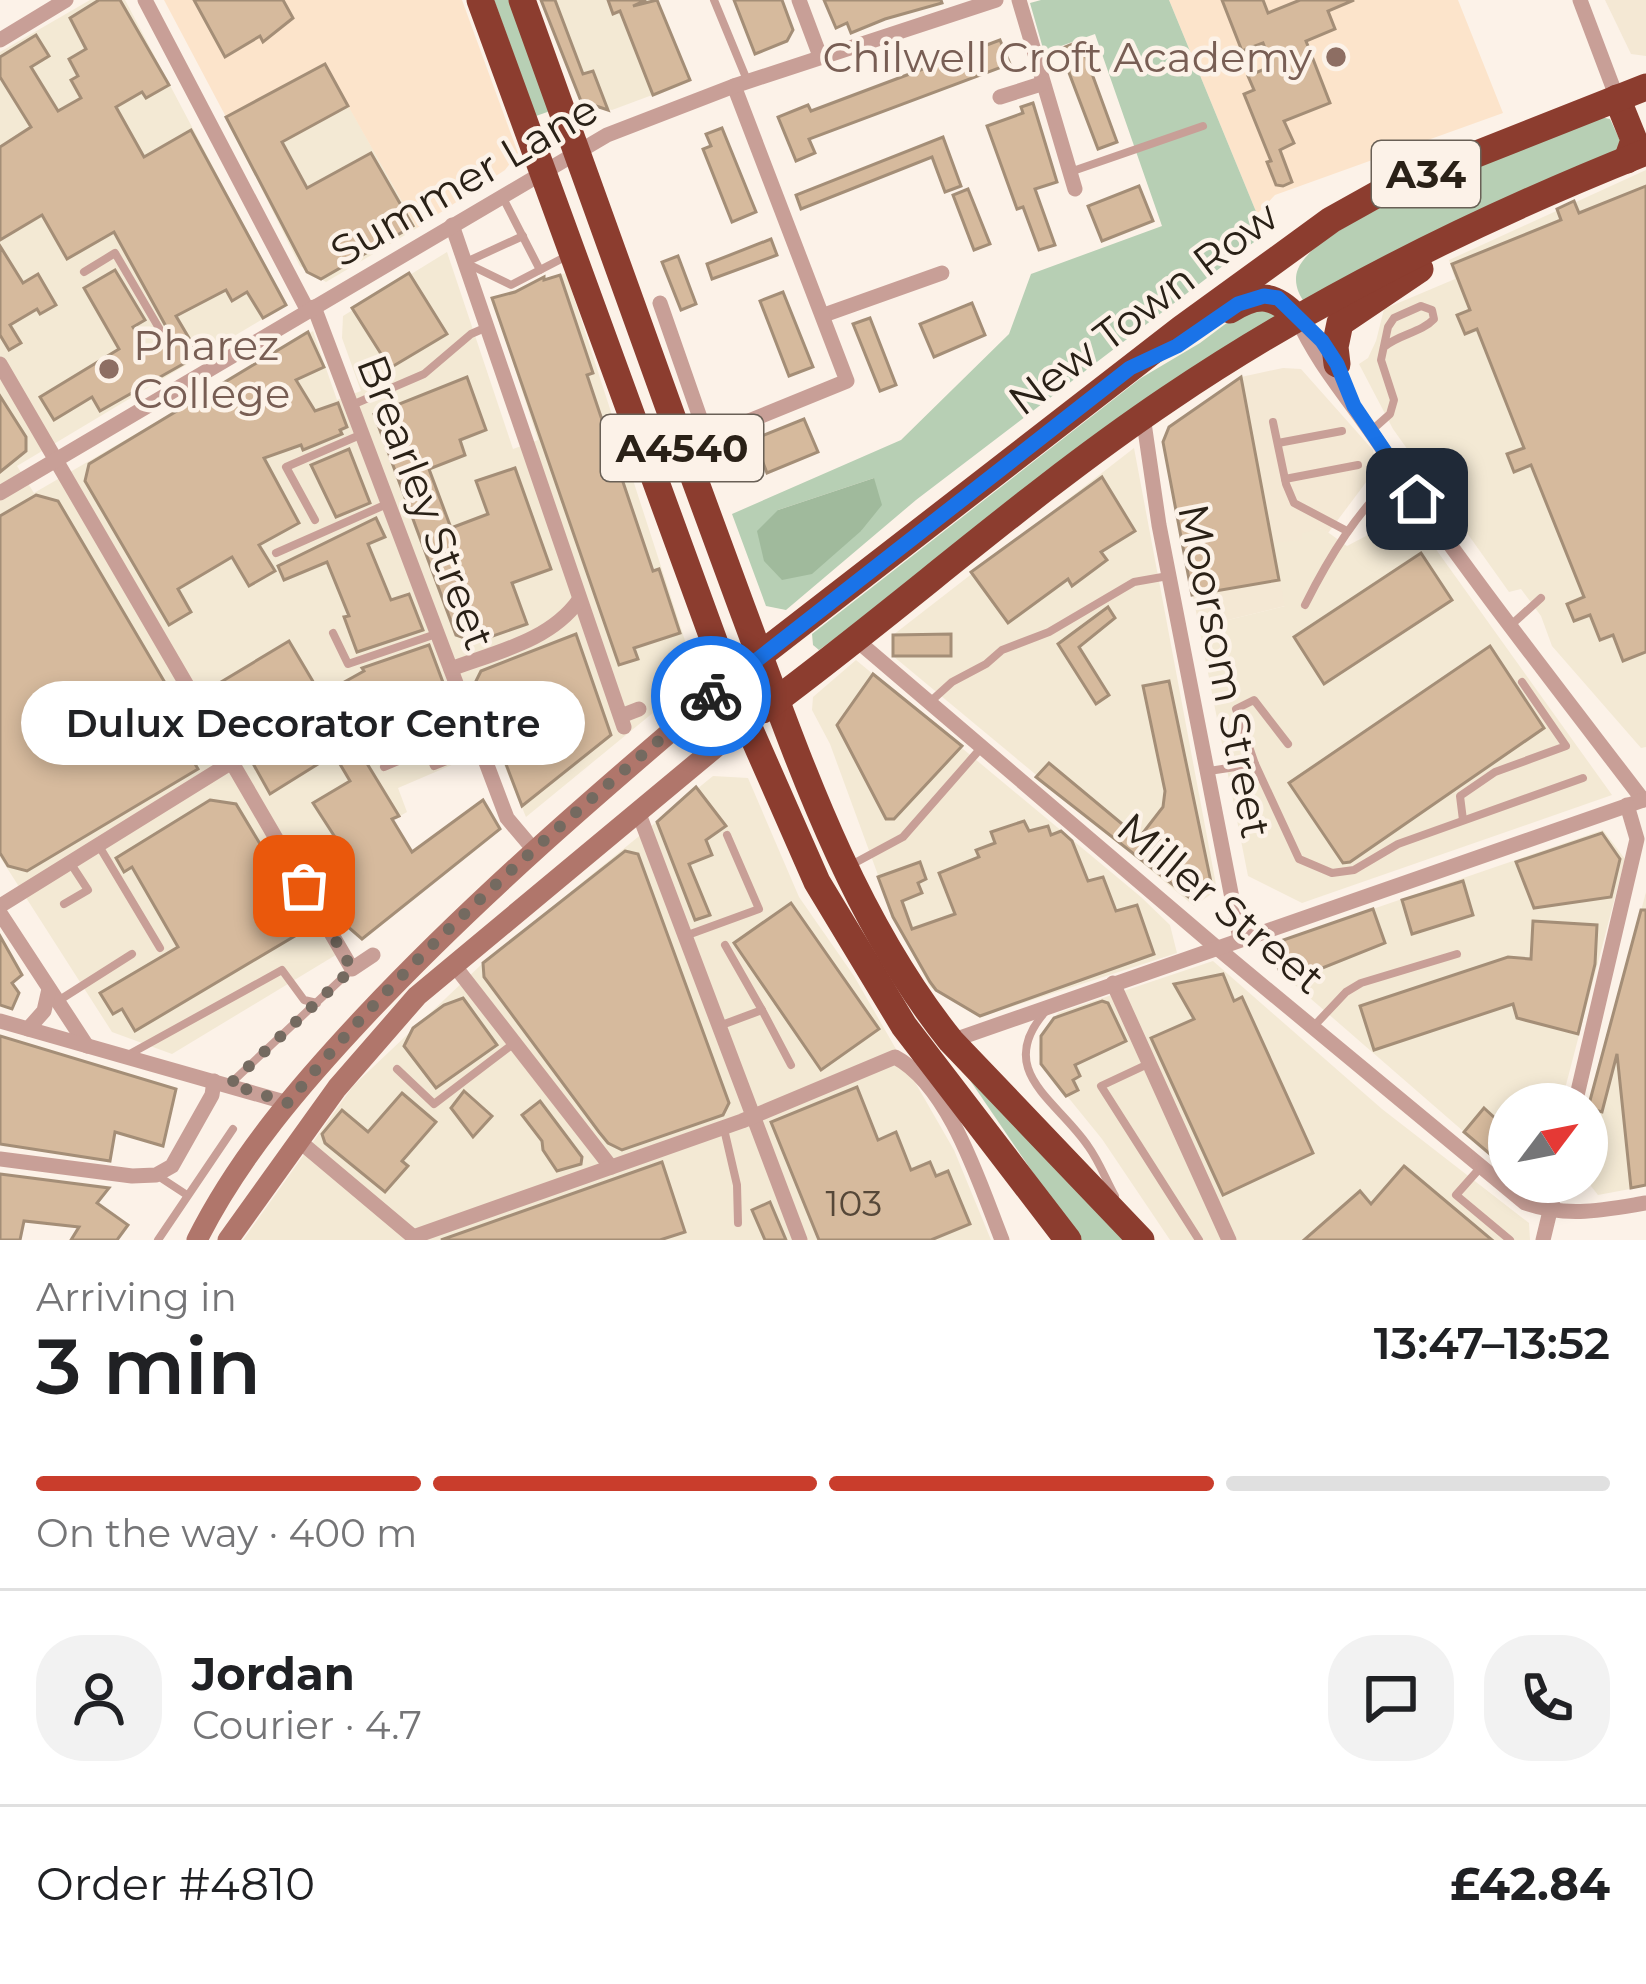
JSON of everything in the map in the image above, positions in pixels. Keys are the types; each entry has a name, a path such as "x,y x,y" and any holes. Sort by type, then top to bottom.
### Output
{"highway":[{"name":"A4540","path":"480,0 729,682 817,882 904,1026 1068,1240"},
{"name":"A4540","path":"522,0 682,451 845,868 885,946 951,1041 1137,1235"},
{"name":"A34","path":"1617,98 1646,87"},
{"path":"1617,98 1638,147"},
{"name":"New Town Row","path":"760,655 1130,368 1330,220 1383,191 1617,98"},
{"name":"New Town Row","path":"776,700 1143,416 1399,262 1638,147"},
{"path":"1337,364 1340,323 1476,226"},
{"path":"1288,251 1286,269 1298,319"},
{"path":"1130,368 1177,346 1238,304 1264,296 1278,298 1298,319"},
{"name":"A34","path":"729,682 760,655"},
{"name":"A34","path":"746,723 776,700"},
{"path":"951,1041 952,1066 1015,1169"}],"main road":[{"path":"197,1240 279,1101 418,959 534,850 729,682"},
{"path":"231,1240 295,1143 394,1019 746,723"},
{"path":"374,1007 447,958 454,964"}],"street":[{"path":"0,40 40,6 65,0"},
{"name":"Brearley Street","path":"145,0 311,309 507,818 534,850"},
{"path":"799,0 820,56"},
{"name":"Summer Lane","path":"0,493 186,372 311,309 608,135 820,56 996,0"},
{"path":"1019,0 1072,181"},
{"path":"1580,0 1617,98"},
{"path":"660,303 710,445 847,381 741,84"},
{"path":"1000,97 1042,84"},
{"path":"452,225 622,722 639,709"},
{"path":"824,315 942,273"},
{"path":"1298,319 1322,341 1337,364 1354,406"},
{"path":"1298,319 1316,359 1639,801 1636,839 1580,1083"},
{"path":"0,364 352,969 373,955"},
{"name":"Moorsom Street","path":"1143,416 1159,525 1240,939"},
{"path":"451,669 549,632 566,620 579,600"},
{"name":"Miller Street","path":"854,638 1481,1167 1526,1203 1550,1212"},
{"path":"88,1046 0,909 232,763"},
{"path":"951,1041 1639,801"},
{"path":"639,814 800,1240"},
{"path":"454,964 611,1167"},
{"path":"1113,983 1229,1240"},
{"path":"28,1030 53,995"},
{"path":"0,1021 279,1101"},
{"path":"295,1143 415,1239 751,1118 895,1057 911,1066 961,1136 1002,1240"},
{"path":"0,1159 156,1175 172,1166 222,1082"},
{"path":"1543,1240 1552,1203"},
{"path":"1550,1212 1577,1215 1646,1203"}],"lane":[{"path":"714,0 741,84"},
{"path":"1072,181 1204,126"},
{"path":"501,195 540,270"},
{"path":"465,262 523,236"},
{"path":"465,262 511,285 574,252"},
{"path":"84,272 115,253 166,340"},
{"path":"1371,431 1390,414 1394,400 1382,360 1384,347 1394,318 1421,306 1432,310 1430,324 1394,337 1384,347"},
{"path":"351,406 424,374 471,334 487,327"},
{"path":"1273,422 1294,503 1347,531"},
{"path":"1278,443 1342,431"},
{"path":"315,520 286,467 362,434"},
{"path":"1285,479 1358,465"},
{"path":"1305,605 1347,531 1399,472"},
{"path":"276,553 388,504"},
{"path":"929,703 1002,650 1049,632 1135,582 1169,576"},
{"path":"1510,626 1540,598"},
{"path":"333,633 348,664 437,634"},
{"path":"1463,820 1460,796 1495,772 1566,746 1522,682"},
{"path":"1288,744 1254,700 1236,709 1255,764 1300,859 1332,873 1354,869 1398,844 1583,778"},
{"path":"384,766 427,749 434,766 481,748"},
{"path":"845,868 894,844 910,830 982,748"},
{"path":"1208,771 1255,764"},
{"path":"684,936 759,909 727,835"},
{"path":"98,845 160,948"},
{"path":"64,904 88,890 70,862"},
{"path":"725,945 791,1066"},
{"path":"53,995 131,954"},
{"path":"1313,1028 1346,992 1361,983 1457,954"},
{"path":"222,1082 352,969"},
{"path":"124,1057 282,970 304,1000 317,1003"},
{"path":"1050,1006 1030,1030 1024,1051 1028,1072 1088,1145 1137,1235"},
{"path":"718,1027 762,1010"},
{"path":"397,1069 434,1104 514,1043"},
{"path":"1149,1063 1101,1086 1198,1240"},
{"path":"724,1127 737,1185 738,1223"},
{"path":"158,1240 233,1129"},
{"path":"1481,1167 1456,1195 1510,1240"},
{"path":"156,1175 187,1195"}],"shaded area":[{"path":"90,0 125,0 286,305 17,466 34,493 313,331 337,400 361,391 342,338 343,316 447,252 513,449 538,440 492,298 566,273 690,656 693,680 526,817 496,746 398,788 407,812 305,870 344,950 172,1054 112,1032 0,857 0,52"},
{"path":"164,0 462,0 518,153 505,170 417,228 325,65 226,117"},
{"path":"541,0 657,0 690,81 612,110 581,101"},
{"name":"Chilwell Croft Academy","path":"1169,0 1458,0 1503,113 1275,195 1257,214"},
{"path":"1605,0 1646,0 1646,56 1631,54"},
{"path":"325,64 417,228 326,282 300,266 226,117"},
{"path":"1646,170 1646,747 1641,748 1552,646 1541,616 1521,589 1509,592 1393,429 1359,364 1368,358 1376,341 1384,309 1455,279 1449,260"},
{"path":"1301,369 1373,450 1376,469 1328,533 1321,528 1303,540 1285,606 1199,627 1163,442 1169,427 1241,377"},
{"path":"1134,448 1217,890 1194,906 893,656 893,635"},
{"path":"1410,513 1612,795 1302,903 1248,876 1199,627 1285,606 1272,543 1302,540 1302,533 1322,528 1347,546"},
{"path":"856,660 1141,897 1170,925 1177,953 980,1017 930,987 893,916 830,744 812,710 813,697"},
{"path":"713,776 748,778 799,897 854,976 954,1150 991,1240 243,1240 353,1086 483,963"},
{"path":"1603,830 1625,859 1566,1083 1488,1083 1488,1153 1280,972 1268,945"},
{"path":"1646,892 1646,1186 1608,1193 1608,1083 1595,1083"},
{"path":"1213,961 1382,1109 1488,1191 1488,1203 1503,1203 1529,1223 1530,1240 1170,1240 1102,1139 1041,1064 1041,1036 1058,1013"}],"green space":[{"path":"494,0 512,0 553,110 536,116"},
{"path":"1169,0 1262,236 916,500 786,610 766,606 732,514 901,440 1009,334 1031,274 1162,226 1095,34 1044,52 1030,3","holes":["874,478 861,531 778,510"]},
{"path":"1600,117 1610,119 1623,147 1305,303 1302,299 1296,283 1298,269 1315,248 1346,227 1436,182"},
{"path":"1262,304 1283,316 819,650 813,645 812,634 1141,378 1244,310"},
{"path":"874,478 882,505 861,531 812,574 782,580 764,561 757,531 778,510"},
{"path":"965,1073 1127,1240 1079,1240"}],"building":[{"path":"99,0 120,0 169,85 146,98 142,92 116,107 144,157 191,130 286,305 263,318 247,292 232,301 226,290 176,316 199,355 100,411 92,397 54,420 40,397 119,349 84,288 115,270 145,320 133,327 147,351 159,344 169,348 174,341 114,232 67,259 42,215 0,240 0,147 31,127 0,77 0,57 36,35 49,56 31,67 58,111 81,98 71,80 78,76 69,59 86,49 70,18"},
{"path":"194,0 283,0 293,18 263,42 260,36 225,57"},
{"path":"541,0 555,0 583,74 593,71 608,110 581,101"},
{"path":"608,0 646,0 633,6 657,0 690,80 653,95 620,11 613,14"},
{"path":"734,0 782,0 793,30 787,41 755,54"},
{"path":"824,0 942,3 851,33 847,23 836,28"},
{"path":"1222,0 1263,0 1268,13 1300,0 1354,0 1328,11 1335,29 1306,41 1330,103 1284,121 1294,143 1280,150 1292,182 1283,186 1276,185 1244,94 1254,90 1248,76 1272,66 1263,43 1242,51"},
{"path":"1000,40 1010,64 809,139 815,153 796,161 778,117 808,105 811,111"},
{"path":"1080,41 1117,142 1098,149 1060,49"},
{"path":"325,64 348,106 282,142 307,188 371,153 413,226 321,279 307,272 226,117"},
{"path":"1033,103 1057,182 1035,189 1055,245 1039,250 1023,207 1017,209 987,126 1023,113 1021,107"},
{"path":"722,128 756,212 732,222 703,149 711,146 706,134"},
{"path":"943,137 961,186 945,192 932,157 801,209 796,195"},
{"path":"1139,186 1153,221 1102,241 1088,206"},
{"path":"1646,186 1646,652 1623,661 1613,635 1600,640 1590,615 1574,621 1567,604 1584,597 1531,465 1514,472 1507,454 1524,448 1477,329 1465,334 1457,315 1470,310 1452,264 1561,220 1557,209 1574,201 1579,213"},
{"path":"968,189 990,244 974,250 953,195"},
{"path":"771,239 777,255 712,279 707,264"},
{"path":"0,246 23,283 38,274 56,305 40,314 37,309 10,325 21,343 9,350 0,335"},
{"path":"678,256 696,304 681,310 662,262"},
{"path":"409,273 447,334 390,368 352,308"},
{"path":"560,275 593,373 587,375 595,399 653,571 659,569 680,633 634,648 638,659 619,665 492,298"},
{"path":"783,292 813,367 789,376 760,301"},
{"path":"972,303 985,335 934,357 920,324"},
{"path":"870,318 896,385 880,391 853,324"},
{"path":"308,332 324,367 296,380 315,411 338,403 347,427 340,430 342,434 303,450 301,445 264,458 299,523 259,545 275,571 249,586 232,557 178,589 191,612 169,625 85,481 89,464"},
{"path":"467,377 486,430 460,440 465,455 429,469 451,528 488,514 476,481 515,468 551,569 512,583 527,624 476,642 456,635 374,414"},
{"path":"1241,377 1279,580 1192,595 1163,442 1169,427"},
{"path":"0,396 26,437 26,451 0,472"},
{"path":"804,419 818,452 767,473 754,439"},
{"path":"349,449 370,503 336,517 311,465"},
{"path":"1102,477 1135,531 1101,552 1107,560 1072,586 1068,579 1008,623 971,572"},
{"path":"36,495 58,501 204,749 191,757 198,769 27,871 8,866 0,853 0,516"},
{"path":"376,518 385,537 368,544 391,600 409,594 423,630 357,652 344,617 349,616 327,562 284,580 278,566"},
{"path":"1421,553 1452,600 1324,684 1294,637"},
{"path":"1108,607 1115,618 1079,647 1109,695 1096,704 1058,644"},
{"path":"576,634 611,735 522,806 475,683 481,671"},
{"path":"951,634 951,656 893,656 893,635"},
{"path":"289,641 321,695 364,671 362,668 429,645 466,744 442,754 435,736 441,734 428,698 377,721 387,736 360,752 399,816 392,819 412,852 483,800 500,829 362,939 347,926 312,865 342,848 313,803 350,781 334,754 270,794 211,688"},
{"path":"1490,646 1544,728 1343,863 1289,783"},
{"path":"873,674 962,746 894,819 886,819 837,725"},
{"path":"1169,681 1212,887 1191,899 1036,777 1049,763 1139,838 1163,807 1165,791 1143,686"},
{"path":"696,787 726,826 706,840 712,855 689,864 710,915 695,920 657,822"},
{"path":"210,800 236,804 310,927 135,1031 122,1009 113,1014 100,993 178,947 132,867 124,872 116,858"},
{"path":"1024,821 1029,831 1048,826 1051,835 1061,831 1072,841 1088,881 1103,877 1116,911 1137,905 1154,954 980,1016 930,982 893,917 878,877 920,862 926,879 918,883 922,893 902,901 912,929 955,914 939,873 979,857 976,850 995,843 991,832"},
{"path":"1602,833 1620,859 1611,897 1534,908 1516,862"},
{"path":"625,851 638,854 729,1103 723,1115 622,1150 599,1132 484,977 483,963"},
{"path":"1463,881 1473,915 1412,934 1402,900"},
{"path":"791,903 879,1029 821,1070 734,943"},
{"path":"1373,909 1385,943 1290,981 1280,972 1269,945"},
{"path":"1641,910 1646,910 1646,1185 1631,1188 1617,1054 1608,1089 1608,1083 1595,1083"},
{"path":"1533,921 1597,925 1595,964 1578,1034 1517,1018 1513,1004 1374,1050 1360,1006 1508,957 1531,959"},
{"path":"0,936 22,975 12,983 19,993 12,1009 0,1005"},
{"path":"1223,974 1234,1001 1242,997 1313,1153 1223,1195 1151,1038 1194,1019 1174,984"},
{"path":"463,998 497,1045 436,1088 404,1046 413,1028 444,1005"},
{"path":"1108,1003 1126,1041 1075,1065 1080,1076 1073,1080 1078,1090 1066,1096 1041,1064 1041,1036 1054,1018"},
{"path":"0,1036 176,1089 163,1146 115,1132 110,1161 0,1144"},
{"path":"857,1087 878,1140 896,1132 911,1170 930,1162 936,1176 948,1171 970,1224 931,1240 819,1240 771,1122"},
{"path":"464,1091 492,1116 473,1137 451,1108"},
{"path":"402,1093 436,1122 402,1161 408,1166 385,1192 325,1143 322,1134 342,1110 368,1132"},
{"path":"540,1101 582,1157 581,1164 557,1171 543,1150 542,1141 522,1115"},
{"path":"1484,1108 1488,1112 1488,1152 1464,1132"},
{"path":"662,1162 685,1232 660,1240 441,1240"},
{"path":"1404,1166 1492,1240 1304,1240 1360,1191 1371,1204"},
{"path":"0,1174 109,1188 97,1203 128,1225 117,1240 71,1240 79,1227 24,1221 20,1240 0,1240"},
{"path":"770,1202 786,1240 765,1240 752,1210"}],"way so far":[{"path":"304,886 352,969 230,1084 288,1103 418,959 633,761 711,696"}],"place":[{"name":"Chilwell Croft Academy","path":"1336,57"},
{"name":"Pharez College","path":"109,369"},
{"name":"Dulux Decorator Centre","path":"304,886"}],"route":[{"path":"711,696 1130,368 1177,346 1238,304 1264,296 1278,298 1322,341 1354,406 1417,499"}]}
